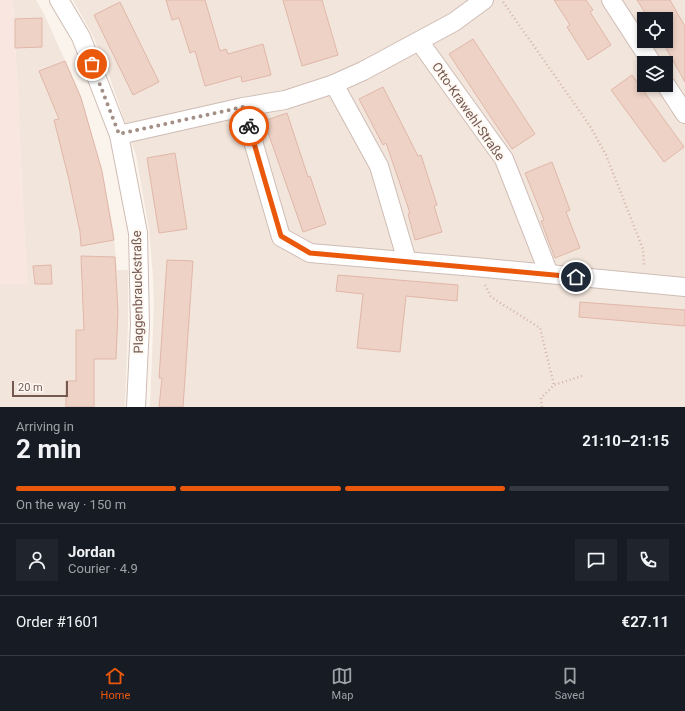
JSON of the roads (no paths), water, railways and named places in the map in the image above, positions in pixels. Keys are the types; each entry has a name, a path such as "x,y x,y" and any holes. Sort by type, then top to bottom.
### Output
{"street":[{"name":"Plaggenbrauckstraße","path":"59,0 81,37 119,134 138,233 140,325 136,407"},
{"path":"119,134 243,107 285,100 334,84 454,22 484,0"},
{"path":"611,0 647,56"},
{"name":"Otto-Krawehl-Straße","path":"419,41 504,158 549,274"},
{"path":"334,84 379,166 406,261"},
{"path":"671,92 685,114"},
{"path":"243,107 281,236 310,253 476,267 685,288"}]}
